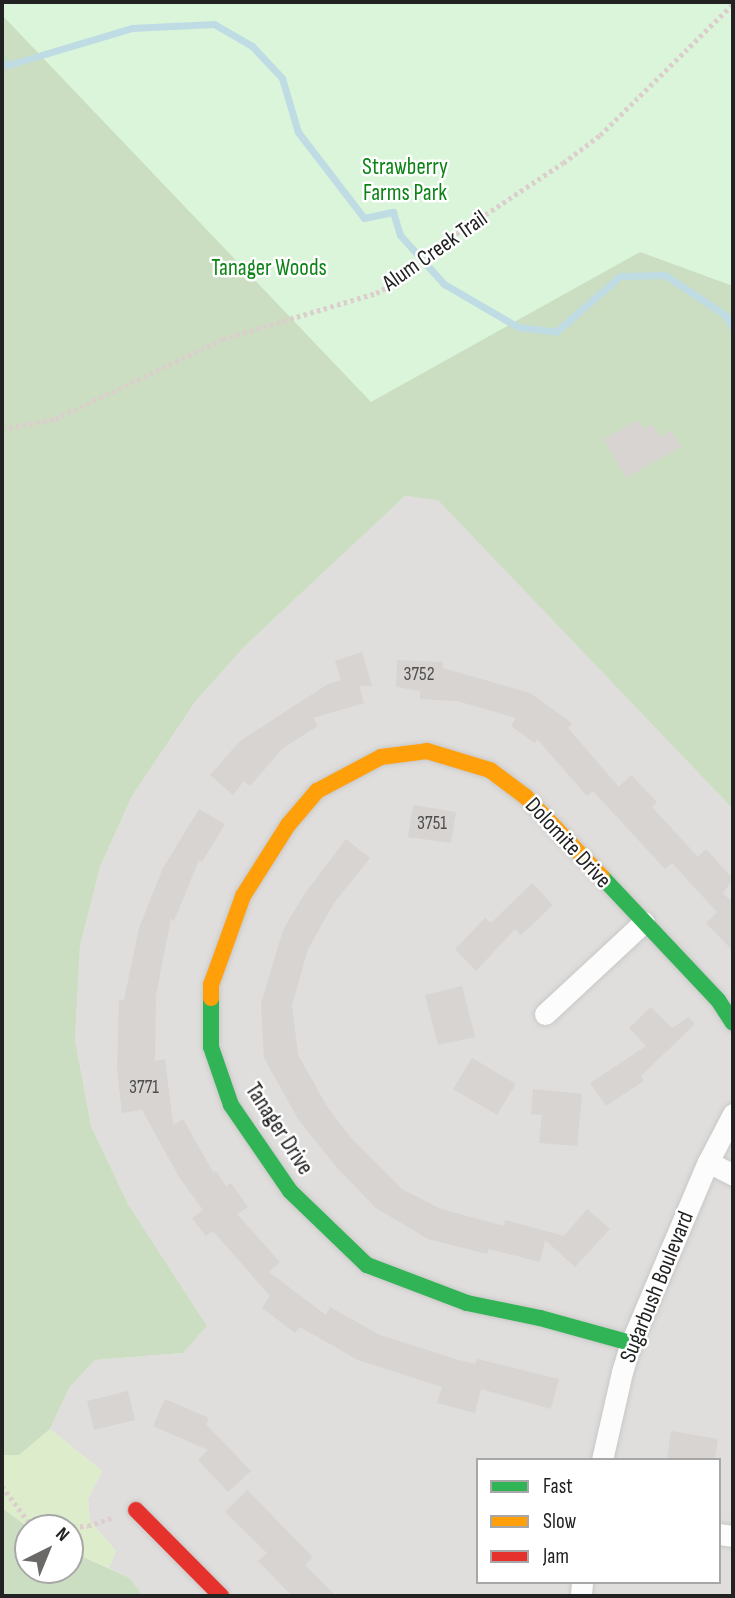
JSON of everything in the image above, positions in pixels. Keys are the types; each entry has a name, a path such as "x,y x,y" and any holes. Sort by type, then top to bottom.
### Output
{"street":[{"name":"Dolomite Drive","path":"358,767 381,757 427,751 490,770 526,797 718,1000 733,1023"},
{"name":"Tanager Drive","path":"358,767 317,791 288,825 243,895 211,985 211,1047 231,1105 290,1191 367,1265 467,1303 540,1318 631,1343"},
{"path":"545,1014 644,922"},
{"name":"Sugarbush Boulevard","path":"602,1458 631,1343 708,1162 732,1117"},
{"path":"708,1162 733,1175"},
{"path":"136,1510 221,1596"}],"path":[{"name":"Alum Creek Trail","path":"2,429 55,419 144,374 223,339 376,293 412,270 456,234 564,163 600,135 733,4"},
{"path":"2,1486 28,1521 45,1527 88,1526 136,1510"}],"shaded area":[{"path":"405,496 438,499 733,809 733,1596 141,1596 130,1578 109,1568 116,1551 90,1521 88,1499 102,1471 50,1429 69,1388 95,1360 183,1353 207,1326 128,1204 91,1126 75,1039 80,946 100,867 132,796 195,702 245,646"}],"green space":[{"name":"Tanager Woods","path":"2,2 733,2 733,809 438,500 405,496 245,646 195,702 132,796 100,867 80,946 75,1039 91,1126 128,1204 207,1326 183,1353 95,1360 69,1388 50,1429 19,1455 2,1455"},
{"name":"Strawberry Farms Park","path":"2,2 733,2 733,286 640,252 371,402 2,15"},
{"path":"50,1429 102,1471 88,1499 90,1521 116,1551 109,1568 84,1557 84,1514 14,1514 14,1517 2,1508 2,1455 19,1455"},
{"path":"2,1508 14,1517 14,1584 84,1584 84,1557 130,1578 142,1595 2,1596"}],"building":[{"path":"638,420 644,429 653,424 660,437 671,430 681,447 625,478 604,439"},
{"path":"362,652 372,686 359,686 364,703 313,718 318,726 283,748 250,786 244,781 233,795 210,775 240,741 328,684 341,680 335,661"},
{"path":"397,660 443,662 443,668 530,693 572,723 568,728 619,787 631,775 657,802 652,807 698,857 706,849 733,879 723,893 730,900 733,897 733,951 706,923 717,912 672,863 665,869 593,791 587,796 537,739 535,743 511,726 516,718 457,701 420,699 420,691 396,687"},
{"path":"413,805 456,812 451,843 408,837"},
{"path":"199,809 225,824 202,862 199,860 174,921 171,919 156,995 155,1061 165,1059 173,1125 183,1119 213,1172 216,1171 226,1186 231,1183 248,1207 237,1214 280,1262 269,1272 326,1315 330,1307 380,1335 459,1360 475,1364 477,1359 559,1379 551,1409 481,1389 475,1413 437,1403 442,1387 358,1360 300,1327 295,1333 262,1308 270,1296 213,1231 206,1236 192,1218 203,1210 179,1177 142,1110 122,1113 117,1068 119,1000 124,1000 139,928 163,868"},
{"path":"346,839 370,858 334,903 308,949 292,1005 298,1055 328,1108 352,1139 402,1189 441,1209 504,1226 505,1220 564,1236 587,1209 610,1229 575,1267 545,1240 540,1262 489,1249 487,1254 428,1239 376,1208 338,1169 298,1119 264,1058 261,1004 283,930 303,896"},
{"path":"532,883 553,905 521,935 515,929 476,971 455,949 485,918 491,923"},
{"path":"462,986 475,1037 438,1045 425,995"},
{"path":"651,1007 672,1028 689,1017 695,1024 641,1076 644,1081 606,1106 590,1083 646,1046 629,1028"},
{"path":"472,1058 516,1084 497,1115 453,1089"},
{"path":"533,1089 582,1094 577,1146 539,1143 542,1115 531,1114"},
{"path":"128,1391 135,1420 94,1430 87,1401"},
{"path":"165,1399 209,1418 206,1424 251,1471 228,1492 198,1460 208,1450 153,1426"},
{"path":"671,1431 718,1439 715,1458 667,1458"},
{"path":"247,1490 313,1557 305,1565 336,1596 292,1596 258,1561 267,1553 225,1512"}],"waterway":[{"path":"2,62 8,65 132,28 214,24 252,46 282,78 298,132 364,218 393,212 400,235 444,284 518,327 556,332 620,276 665,275 725,315 733,329"}],"traffic: fast":[{"path":"602,877 718,1000 733,1023"},
{"path":"211,998 211,1047 231,1105 290,1191 367,1265 467,1303 540,1318 631,1343"}],"traffic: slow":[{"path":"211,998 211,985 243,896 288,825 317,791 381,757 427,751 490,770 526,797 602,877"}],"traffic: jam":[{"path":"136,1510 221,1596"}]}
